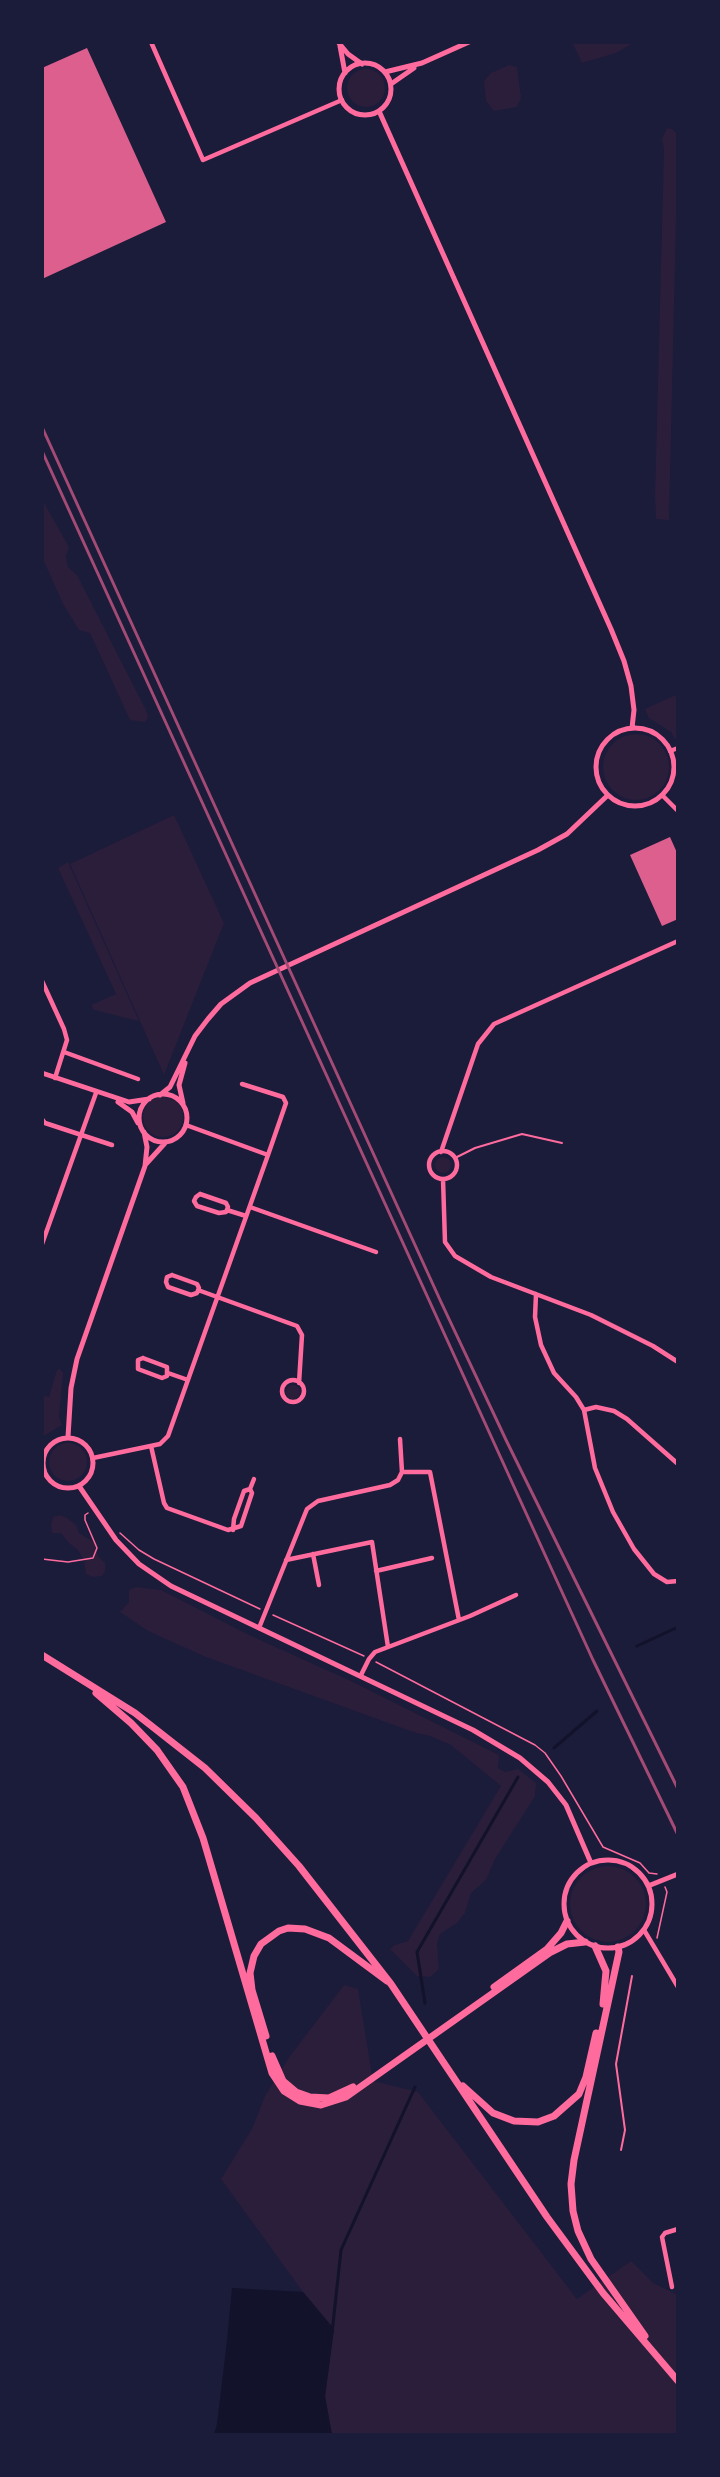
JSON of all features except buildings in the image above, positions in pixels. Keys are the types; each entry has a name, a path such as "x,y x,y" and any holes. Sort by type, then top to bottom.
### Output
{"main road":[{"path":"42,1655 135,1713 205,1768 256,1818 306,1875 391,1984 554,2226 603,2293 678,2381"},
{"path":"73,1674 131,1723 158,1750 183,1787 203,1838 272,2073 284,2091 300,2100 321,2105 346,2097 551,1952 567,1944 585,1942"},
{"path":"391,1984 375,1974 342,1946 319,1933 288,1928 271,1935 261,1944 254,1956 250,1973 252,1990 273,2061 283,2081 303,2095 319,2098 340,2094 547,1949 561,1933 567,1921"},
{"path":"454,2077 493,2113 514,2121 537,2122 554,2116 569,2105 579,2094 586,2078 604,1999 606,1971 595,1946"},
{"path":"618,1947 619,1952 574,2160 571,2184 573,2211 578,2231 591,2259 672,2375"}],"street":[{"path":"151,42 203,160 342,100"},
{"path":"338,42 348,54 362,64"},
{"path":"338,42 345,73 340,86 342,100 354,112 362,115 379,111 389,100 391,84 385,72 370,64 362,64 345,73"},
{"path":"391,84 422,63 469,42"},
{"path":"385,72 422,63"},
{"path":"379,111 611,629 631,686 634,710 632,728"},
{"path":"632,728 655,733 670,751 673,773 662,795 642,805 618,802 608,795 598,778 597,759 601,747 620,731 632,728"},
{"path":"670,751 678,748"},
{"path":"42,1073 96,1093 129,1102 160,1095 170,1087 195,1036 221,1004 250,983 538,850 567,834 608,795"},
{"path":"662,795 678,811"},
{"path":"441,1152 478,1044 494,1024 678,941"},
{"path":"42,981 64,1029 66,1040 55,1078"},
{"path":"145,1166 166,1142 178,1137 186,1125 186,1112 179,1085 182,1069 195,1036"},
{"path":"64,1052 138,1079"},
{"path":"93,1458 160,1444 168,1436 286,1103 283,1097 242,1084"},
{"path":"42,1244 96,1093"},
{"path":"160,1095 173,1097 186,1112"},
{"path":"109,1097 132,1112 142,1130 154,1140 166,1142"},
{"path":"68,1437 71,1388 77,1359 145,1166 147,1147 140,1114 151,1098"},
{"path":"42,1119 45,1123 112,1145"},
{"path":"186,1125 268,1155"},
{"path":"441,1152 449,1153 455,1158 455,1172 450,1177 443,1179 432,1174 429,1167 431,1158 441,1152"},
{"path":"443,1179 445,1242 450,1252 473,1269 591,1315 653,1346 678,1362"},
{"path":"200,1194 226,1203 227,1210 221,1214 197,1206 194,1202 200,1194"},
{"path":"249,1207 376,1252"},
{"path":"227,1210 246,1216"},
{"path":"172,1275 197,1284 198,1290 193,1295 168,1287 167,1277 172,1275"},
{"path":"198,1290 297,1326 302,1335 299,1383 303,1389 303,1396 298,1401 287,1400 283,1395 284,1385 289,1381 299,1383"},
{"path":"536,1294 535,1317 541,1345 554,1372 584,1410 595,1468 613,1512 634,1549 654,1574 666,1582 678,1581"},
{"path":"143,1358 166,1366 168,1373 162,1378 140,1370 136,1365 138,1359 143,1358"},
{"path":"168,1373 188,1380"},
{"path":"584,1410 596,1407 614,1411 627,1419 678,1464"},
{"path":"68,1437 82,1441 91,1451 93,1458 91,1474 79,1486 65,1488 52,1483 44,1472 43,1452 52,1443 68,1437"},
{"path":"259,1628 307,1509 318,1501 390,1485 398,1480 402,1472 400,1439"},
{"path":"151,1446 167,1508 228,1530 241,1526 252,1493 250,1489 254,1479"},
{"path":"402,1472 430,1472 459,1620"},
{"path":"79,1486 116,1540 139,1563 171,1586 473,1730 520,1758 548,1782 566,1805 591,1863"},
{"path":"233,1530 234,1519 244,1491 250,1489"},
{"path":"286,1560 372,1542 388,1647"},
{"path":"313,1554 319,1585"},
{"path":"376,1571 432,1558"},
{"path":"361,1676 375,1652 459,1620 516,1595"},
{"path":"605,1860 618,1861 636,1871 648,1886 652,1909 644,1930 628,1944 618,1947 595,1946 585,1942 574,1933 567,1921 564,1907 565,1894 570,1881 580,1870 591,1863 605,1860"},
{"path":"648,1886 678,1874"},
{"path":"644,1930 678,1987"},
{"path":"672,2287 662,2237 665,2233 678,2229"}],"lane":[{"path":"455,1158 475,1148 522,1134 562,1143"},
{"path":"621,2150 625,2130 616,2064 632,1976"}],"path":[{"path":"42,1559 68,1562 93,1558 96,1554 96,1542 85,1515 94,1509"},
{"path":"115,1527 139,1550 154,1559 261,1609"},
{"path":"271,1614 363,1656"}],"shaded area":[{"path":"572,42 670,42 633,43 616,53 582,63"},
{"path":"509,65 517,67 521,98 517,107 494,111 486,101 484,81 491,73"},
{"path":"366,69 380,74 385,88 380,102 366,107 352,102 347,88 352,74"},
{"path":"667,128 672,129 678,135 669,520 656,519 655,496 664,150 662,139"},
{"path":"42,499 69,547 66,556 68,567 77,575 147,712 148,718 145,722 130,720 90,633 79,630 63,604 42,557"},
{"path":"678,694 678,743 671,732 649,718 645,709"},
{"path":"636,734 649,736 664,749 669,767 667,780 654,795 636,800 623,798 608,785 603,767 605,754 618,739"},
{"path":"174,815 224,923 164,1075 70,864"},
{"path":"68,862 139,1021 94,1010 91,1005 116,994 58,868"},
{"path":"163,1097 177,1103 183,1117 177,1131 163,1137 149,1131 143,1117 149,1103"},
{"path":"443,1157 449,1159 451,1165 449,1171 443,1173 437,1171 435,1165 437,1159"},
{"path":"60,1369 63,1373 59,1417 62,1425 42,1437 42,1395 49,1397 57,1370"},
{"path":"293,1385 298,1387 300,1392 298,1397 293,1399 288,1397 286,1392 288,1387"},
{"path":"68,1443 82,1448 87,1462 82,1476 68,1481 54,1476 49,1462 54,1448"},
{"path":"60,1515 76,1525 79,1533 95,1543 98,1556 105,1563 105,1572 102,1576 93,1577 86,1574 84,1560 78,1550 61,1533 52,1533 53,1517"},
{"path":"136,1587 161,1590 249,1635 351,1681 499,1755 498,1768 505,1772 518,1769 536,1783 535,1796 495,1859 486,1880 471,1893 465,1913 457,1923 440,1934 437,1943 439,1969 430,1977 417,1976 390,1949 408,1941 501,1786 451,1745 206,1657 148,1631 120,1612 129,1602 129,1590"},
{"path":"601,1866 615,1866 629,1872 640,1883 646,1897 643,1919 635,1931 615,1942 601,1942 587,1936 576,1925 570,1911 570,1897 576,1883 587,1872"},
{"path":"344,1985 358,1989 373,2081 418,2092 577,2299 631,2261 653,2283 678,2295 678,2435 332,2435 325,2396 334,2329 303,2292 221,2179 252,2129 265,2096 290,2056"},
{"path":"232,2288 303,2292 334,2329 325,2396 332,2435 214,2435"}],"waterway":[{"path":"637,1646 678,1627"},
{"path":"554,1748 597,1711"},
{"path":"425,2003 417,1952 518,1777"},
{"path":"332,2333 341,2250 415,2087"}],"railway":[{"path":"42,427 441,1302 507,1442 678,1789"},
{"path":"42,451 593,1660 678,1835"}]}
